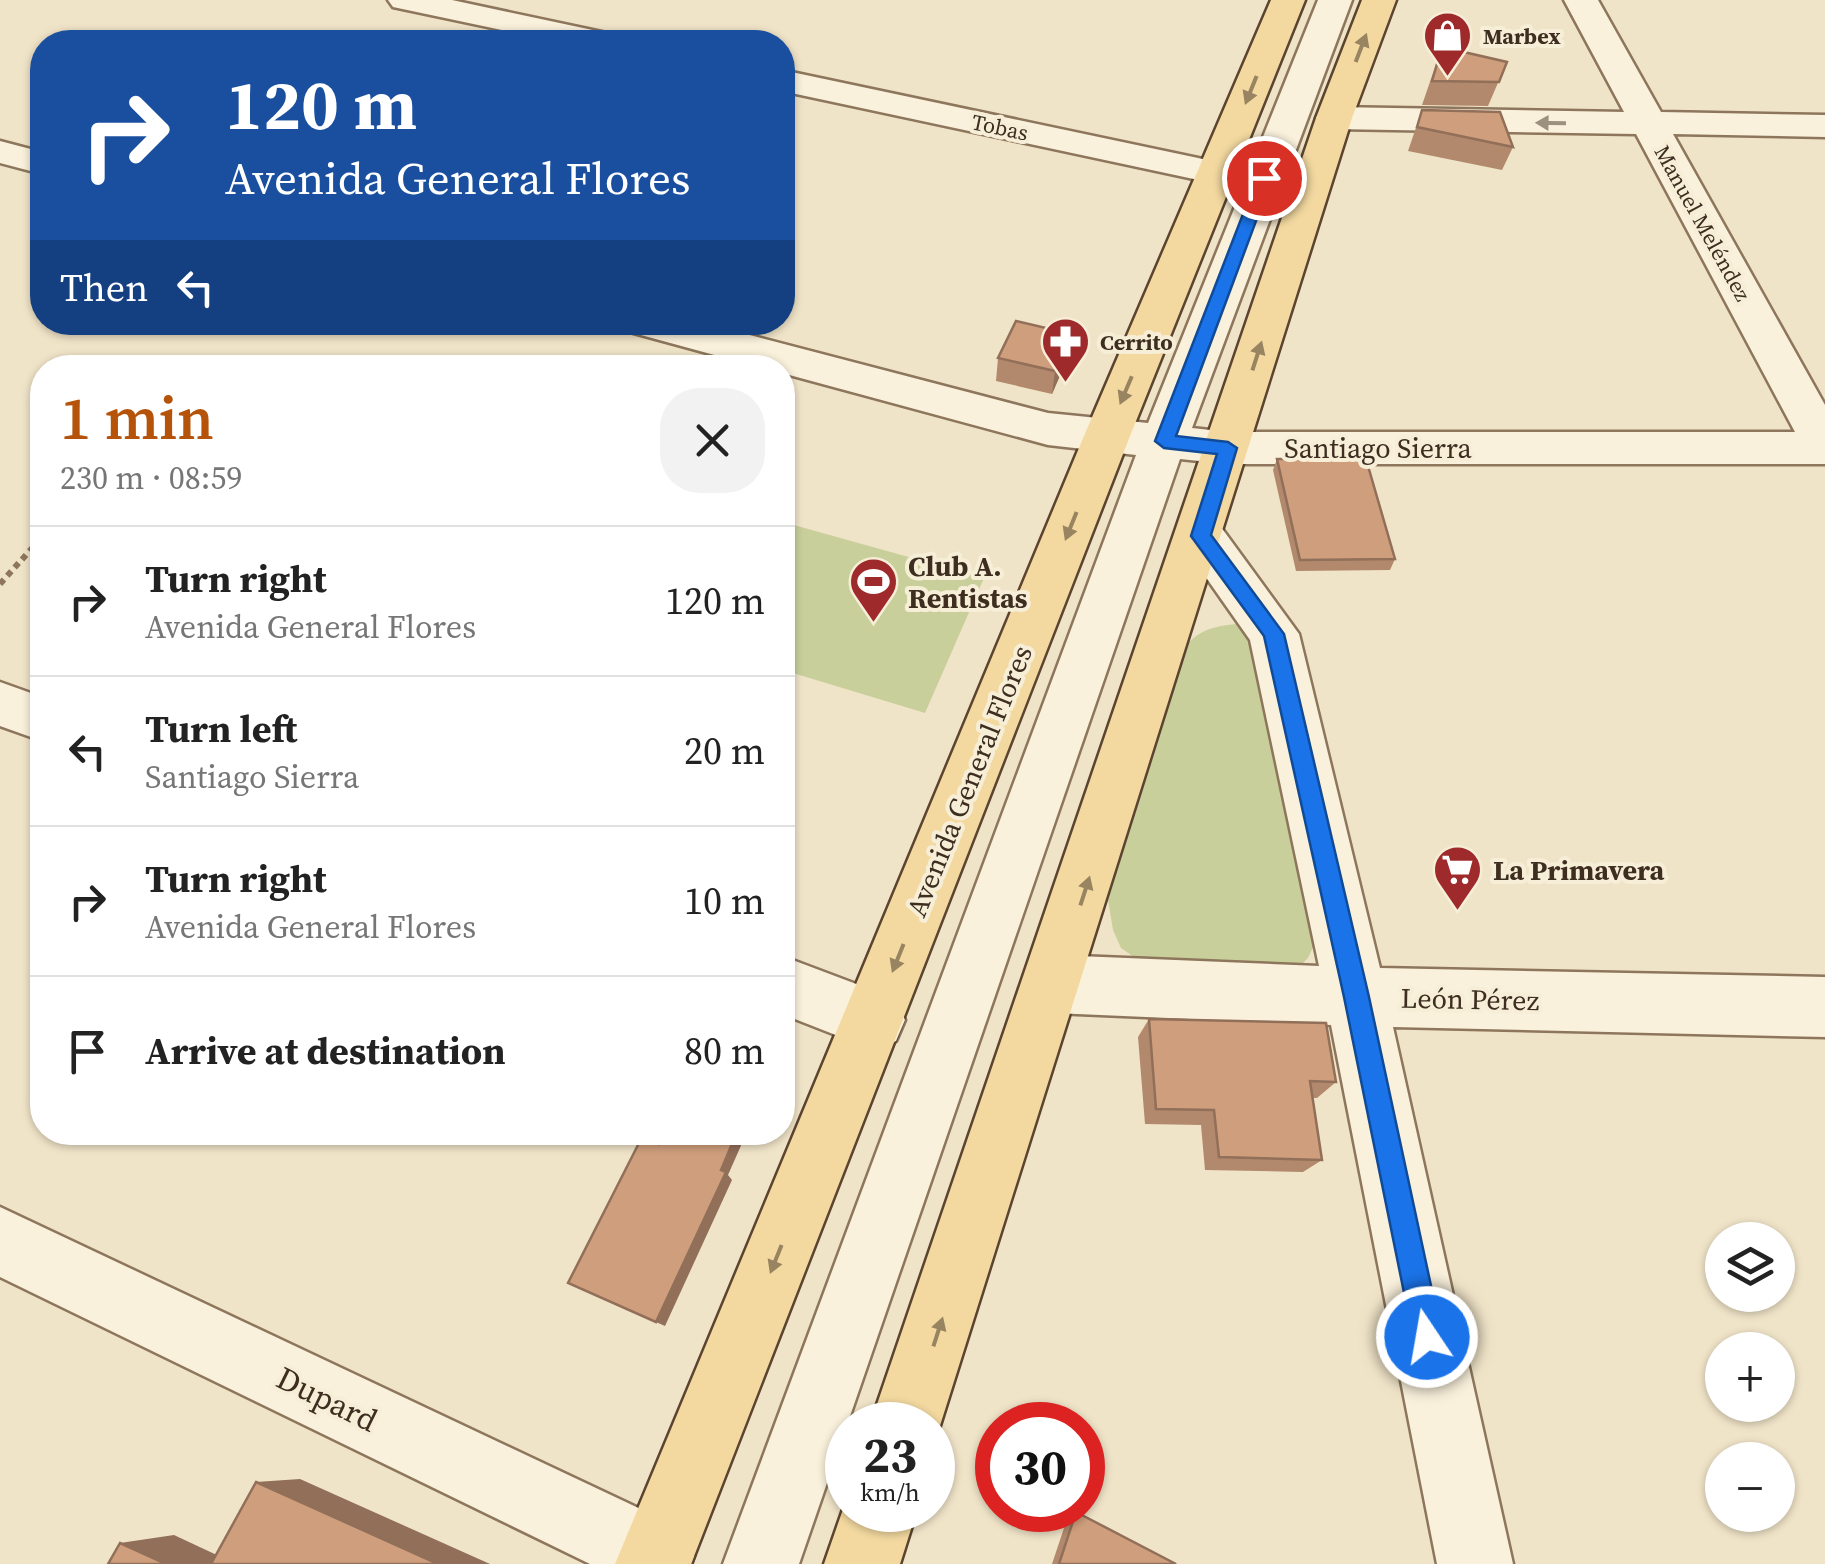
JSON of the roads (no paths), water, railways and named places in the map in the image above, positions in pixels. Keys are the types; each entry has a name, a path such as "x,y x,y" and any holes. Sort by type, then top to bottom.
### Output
{"main road":[{"name":"Avenida General Flores","path":"654,1560 874,1020 1136,438 1217,173 1288,0"},
{"path":"916,1402 1201,536 1334,118 1379,0"},
{"path":"862,1564 871,1532"}],"street":[{"path":"404,0 547,30"},
{"name":"Avenida General Flores","path":"761,1564 1136,438 1335,0"},
{"name":"Manuel Meléndez","path":"1581,0 1825,447"},
{"name":"Tobas","path":"795,83 1217,173"},
{"path":"1334,118 1825,126"},
{"path":"0,152 30,160"},
{"name":"Santiago Sierra","path":"694,335 769,355"},
{"name":"Santiago Sierra","path":"795,362 1048,429 1228,448 1825,447"},
{"path":"1201,536 1274,634 1356,997 1475,1564"},
{"path":"0,704 30,715"},
{"name":"León Pérez","path":"1054,984 1356,997 1825,1007"},
{"path":"795,990 874,1020"},
{"name":"Dupard","path":"0,1241 654,1560"},
{"path":"827,1564 857,1532"}],"place":[{"name":"Marbex","path":"1448,78"},
{"name":"Cerrito","path":"1065,384"},
{"name":"Club A. Rentistas","path":"873,624"},
{"name":"La Primavera","path":"1458,912"}]}
